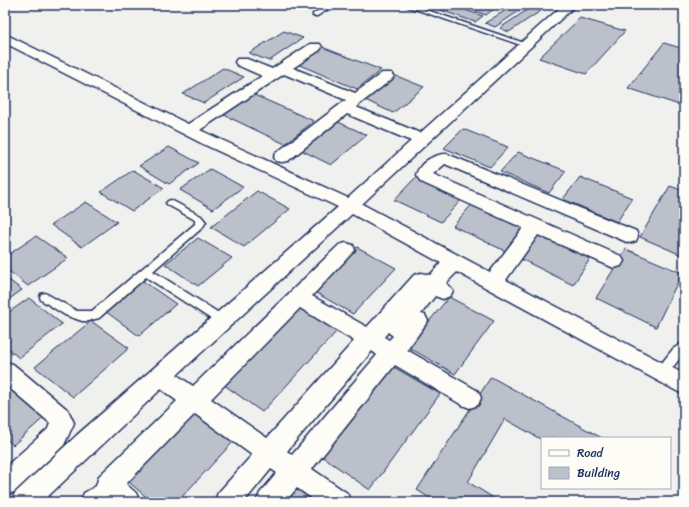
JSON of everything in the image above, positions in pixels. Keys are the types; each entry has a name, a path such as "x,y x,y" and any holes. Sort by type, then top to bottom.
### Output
{"street":[{"path":"24,502 86,443 570,5"},
{"path":"5,38 189,131 349,205 684,385"},
{"path":"189,131 315,47"},
{"path":"242,62 278,72 351,104 422,140"},
{"path":"282,157 387,76"},
{"path":"406,155 431,166"},
{"path":"614,261 427,178 424,176 425,172 439,159 447,159 629,236"},
{"path":"476,200 496,179"},
{"path":"493,283 538,228 560,206"},
{"path":"128,502 108,485 193,399 346,250"},
{"path":"397,329 455,261"},
{"path":"227,502 421,280 443,291 269,502"},
{"path":"297,297 470,398"},
{"path":"5,371 60,418 62,423 56,437 5,483"},
{"path":"160,376 338,502"},
{"path":"93,502 96,499 100,502"}],"lane":[{"path":"315,15 332,5"},
{"path":"406,5 526,45"},
{"path":"46,298 78,317 87,318 95,315 195,230 201,222 171,203"},
{"path":"146,272 222,320"},
{"path":"662,373 677,352 684,347"}],"building":[{"path":"426,5 450,5 483,16 475,22"},
{"path":"458,5 483,5 494,9 486,15"},
{"path":"514,5 528,5 495,27 485,23"},
{"path":"533,6 542,10 509,32 500,28"},
{"path":"580,18 625,31 586,74 539,58"},
{"path":"284,31 303,38 269,61 249,53"},
{"path":"664,43 684,49 684,103 682,106 628,88"},
{"path":"322,47 381,70 357,89 297,64"},
{"path":"223,68 244,77 204,103 183,94"},
{"path":"394,75 424,87 393,113 363,99"},
{"path":"252,94 314,121 285,144 222,114"},
{"path":"336,121 367,135 331,165 299,149"},
{"path":"463,129 508,147 490,167 444,148"},
{"path":"169,147 199,163 169,184 139,166"},
{"path":"518,152 566,171 549,193 500,172"},
{"path":"210,169 243,187 213,209 180,190"},
{"path":"133,170 164,188 132,211 101,192"},
{"path":"416,177 462,199 441,222 394,200"},
{"path":"580,177 632,198 617,222 563,199"},
{"path":"670,186 684,191 684,256 640,237"},
{"path":"257,191 290,209 244,247 211,227"},
{"path":"86,202 117,222 82,247 51,225"},
{"path":"474,202 524,225 505,251 453,226"},
{"path":"537,231 592,256 573,285 517,257"},
{"path":"36,236 68,258 28,286 5,268 5,257"},
{"path":"198,238 232,258 198,286 165,264"},
{"path":"357,247 396,268 353,314 313,291"},
{"path":"626,249 682,273 656,327 596,298"},
{"path":"5,277 22,290 5,302"},
{"path":"143,281 176,304 139,336 105,311"},
{"path":"449,297 494,321 455,374 408,347"},
{"path":"29,298 62,324 19,358 5,346 5,315"},
{"path":"297,306 337,331 262,412 220,382"},
{"path":"91,321 129,348 73,397 35,367"},
{"path":"392,366 440,394 370,490 320,455"},
{"path":"5,376 49,413 13,445 5,438"},
{"path":"491,377 600,437 541,437 541,439 505,419 468,482 500,502 436,502 417,490"},
{"path":"190,410 233,442 177,502 152,502 123,477"},
{"path":"296,487 316,502 283,502"}]}
